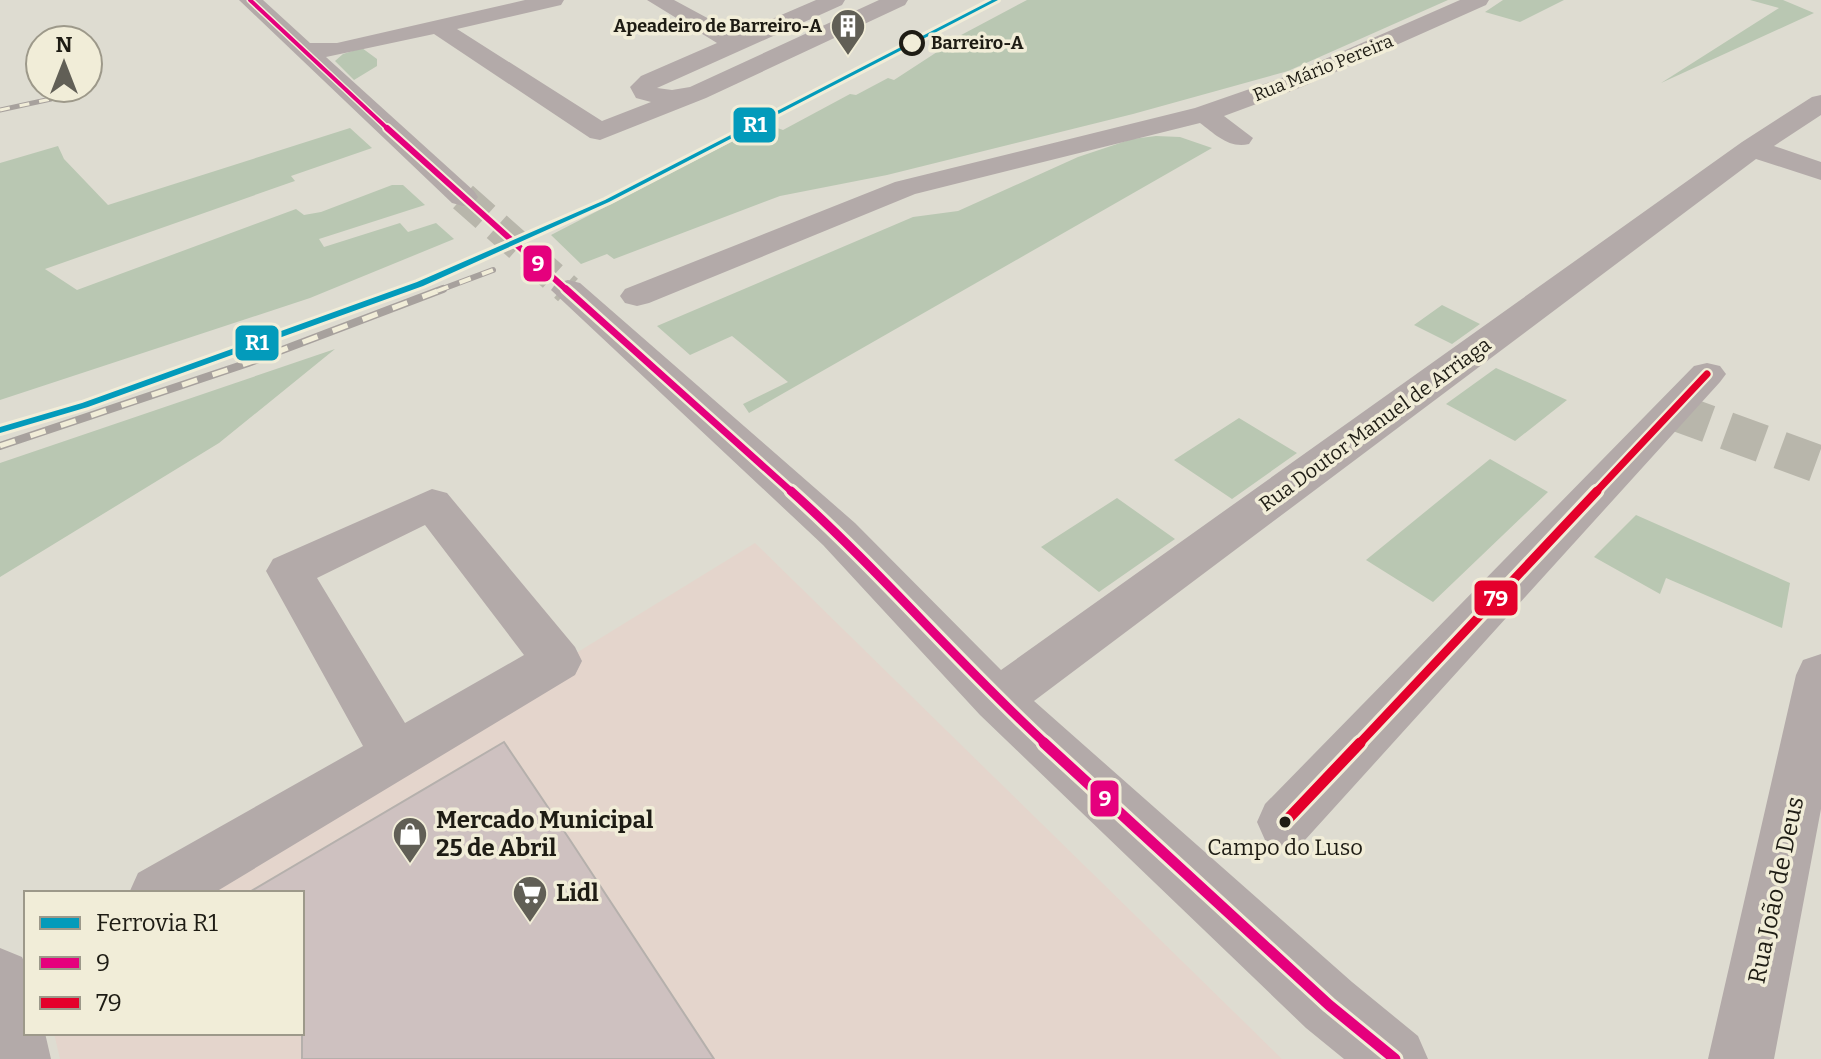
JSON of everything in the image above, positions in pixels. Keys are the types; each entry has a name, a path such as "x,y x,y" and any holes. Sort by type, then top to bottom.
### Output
{"street":[{"path":"250,0 318,54 463,197"},
{"path":"318,54 553,0"},
{"path":"658,0 737,44"},
{"path":"686,97 658,97 645,93 643,87 650,81 834,0"},
{"path":"440,28 600,132 686,97 897,0"},
{"name":"Rua Mário Pereira","path":"637,296 905,188 1204,114 1293,82 1433,23 1478,0"},
{"name":"Rua Doutor Manuel de Arriaga","path":"998,700 1752,148 1821,103"},
{"path":"1204,114 1239,138"},
{"path":"1752,148 1821,171"},
{"path":"568,290 839,534 998,700 1343,1032 1395,1059"},
{"path":"1285,822 1707,374"},
{"path":"162,891 557,661 432,504 289,571 395,754"},
{"name":"Rua João de Deus","path":"1741,1059 1821,675"},
{"path":"9,978 18,1059"}],"shaded area":[{"path":"755,543 1282,1059 60,1059 54,1035 304,1035 304,891 189,891"}],"green space":[{"path":"1027,0 1448,0 1288,71 1133,114 887,175 780,196 614,259 607,254 581,264 551,235 766,124 783,130 850,94 856,95 888,78 894,80 937,52 933,50"},
{"path":"1503,0 1564,0 1520,22 1485,12"},
{"path":"1750,0 1783,0 1814,13 1661,83 1779,8"},
{"path":"362,48 377,59 377,66 354,80 335,61 343,54"},
{"path":"350,128 372,148 291,176 295,181 45,269 77,290 296,209 304,215 321,212 392,185 403,185 425,205 319,239 324,247 400,223 408,232 436,223 454,239 310,298 0,400 0,163 58,146 64,159 108,205"},
{"path":"1180,137 1212,148 749,413 743,404 788,382 732,336 690,355 657,326 913,217 958,211 1078,157 1132,139"},
{"path":"1442,305 1480,324 1452,344 1414,325"},
{"path":"335,349 219,443 0,577 0,463"},
{"path":"1496,368 1567,400 1515,441 1446,404"},
{"path":"1239,418 1297,453 1232,499 1174,460"},
{"path":"1490,459 1548,492 1433,602 1366,560"},
{"path":"1117,498 1175,539 1099,592 1041,547"},
{"path":"1636,515 1790,583 1782,628 1666,578 1660,594 1594,557"}],"building":[{"name":"Lidl","path":"504,742 714,1059 302,1059 304,891 251,891"}],"tunnel":[{"path":"463,197 568,290"},
{"path":"1673,411 1821,465"}],"railway":[{"path":"0,110 28,104"},
{"path":"437,291 493,270"},
{"path":"0,446 248,363 443,289"}],"rail line":[{"name":"R1","path":"0,430 85,405 420,284 607,201 996,0"}],"transit line":[{"name":"9","path":"250,0 330,77 839,534 998,700 1329,1005 1395,1059"},
{"name":"79","path":"1285,822 1707,374"}],"place":[{"name":"Barreiro-A","path":"912,43"},
{"name":"Apeadeiro de Barreiro-A","path":"848,57"},
{"name":"Campo do Luso","path":"1285,822"},
{"name":"Mercado Municipal 25 de Abril","path":"410,865"},
{"name":"Lidl","path":"530,924"}]}
